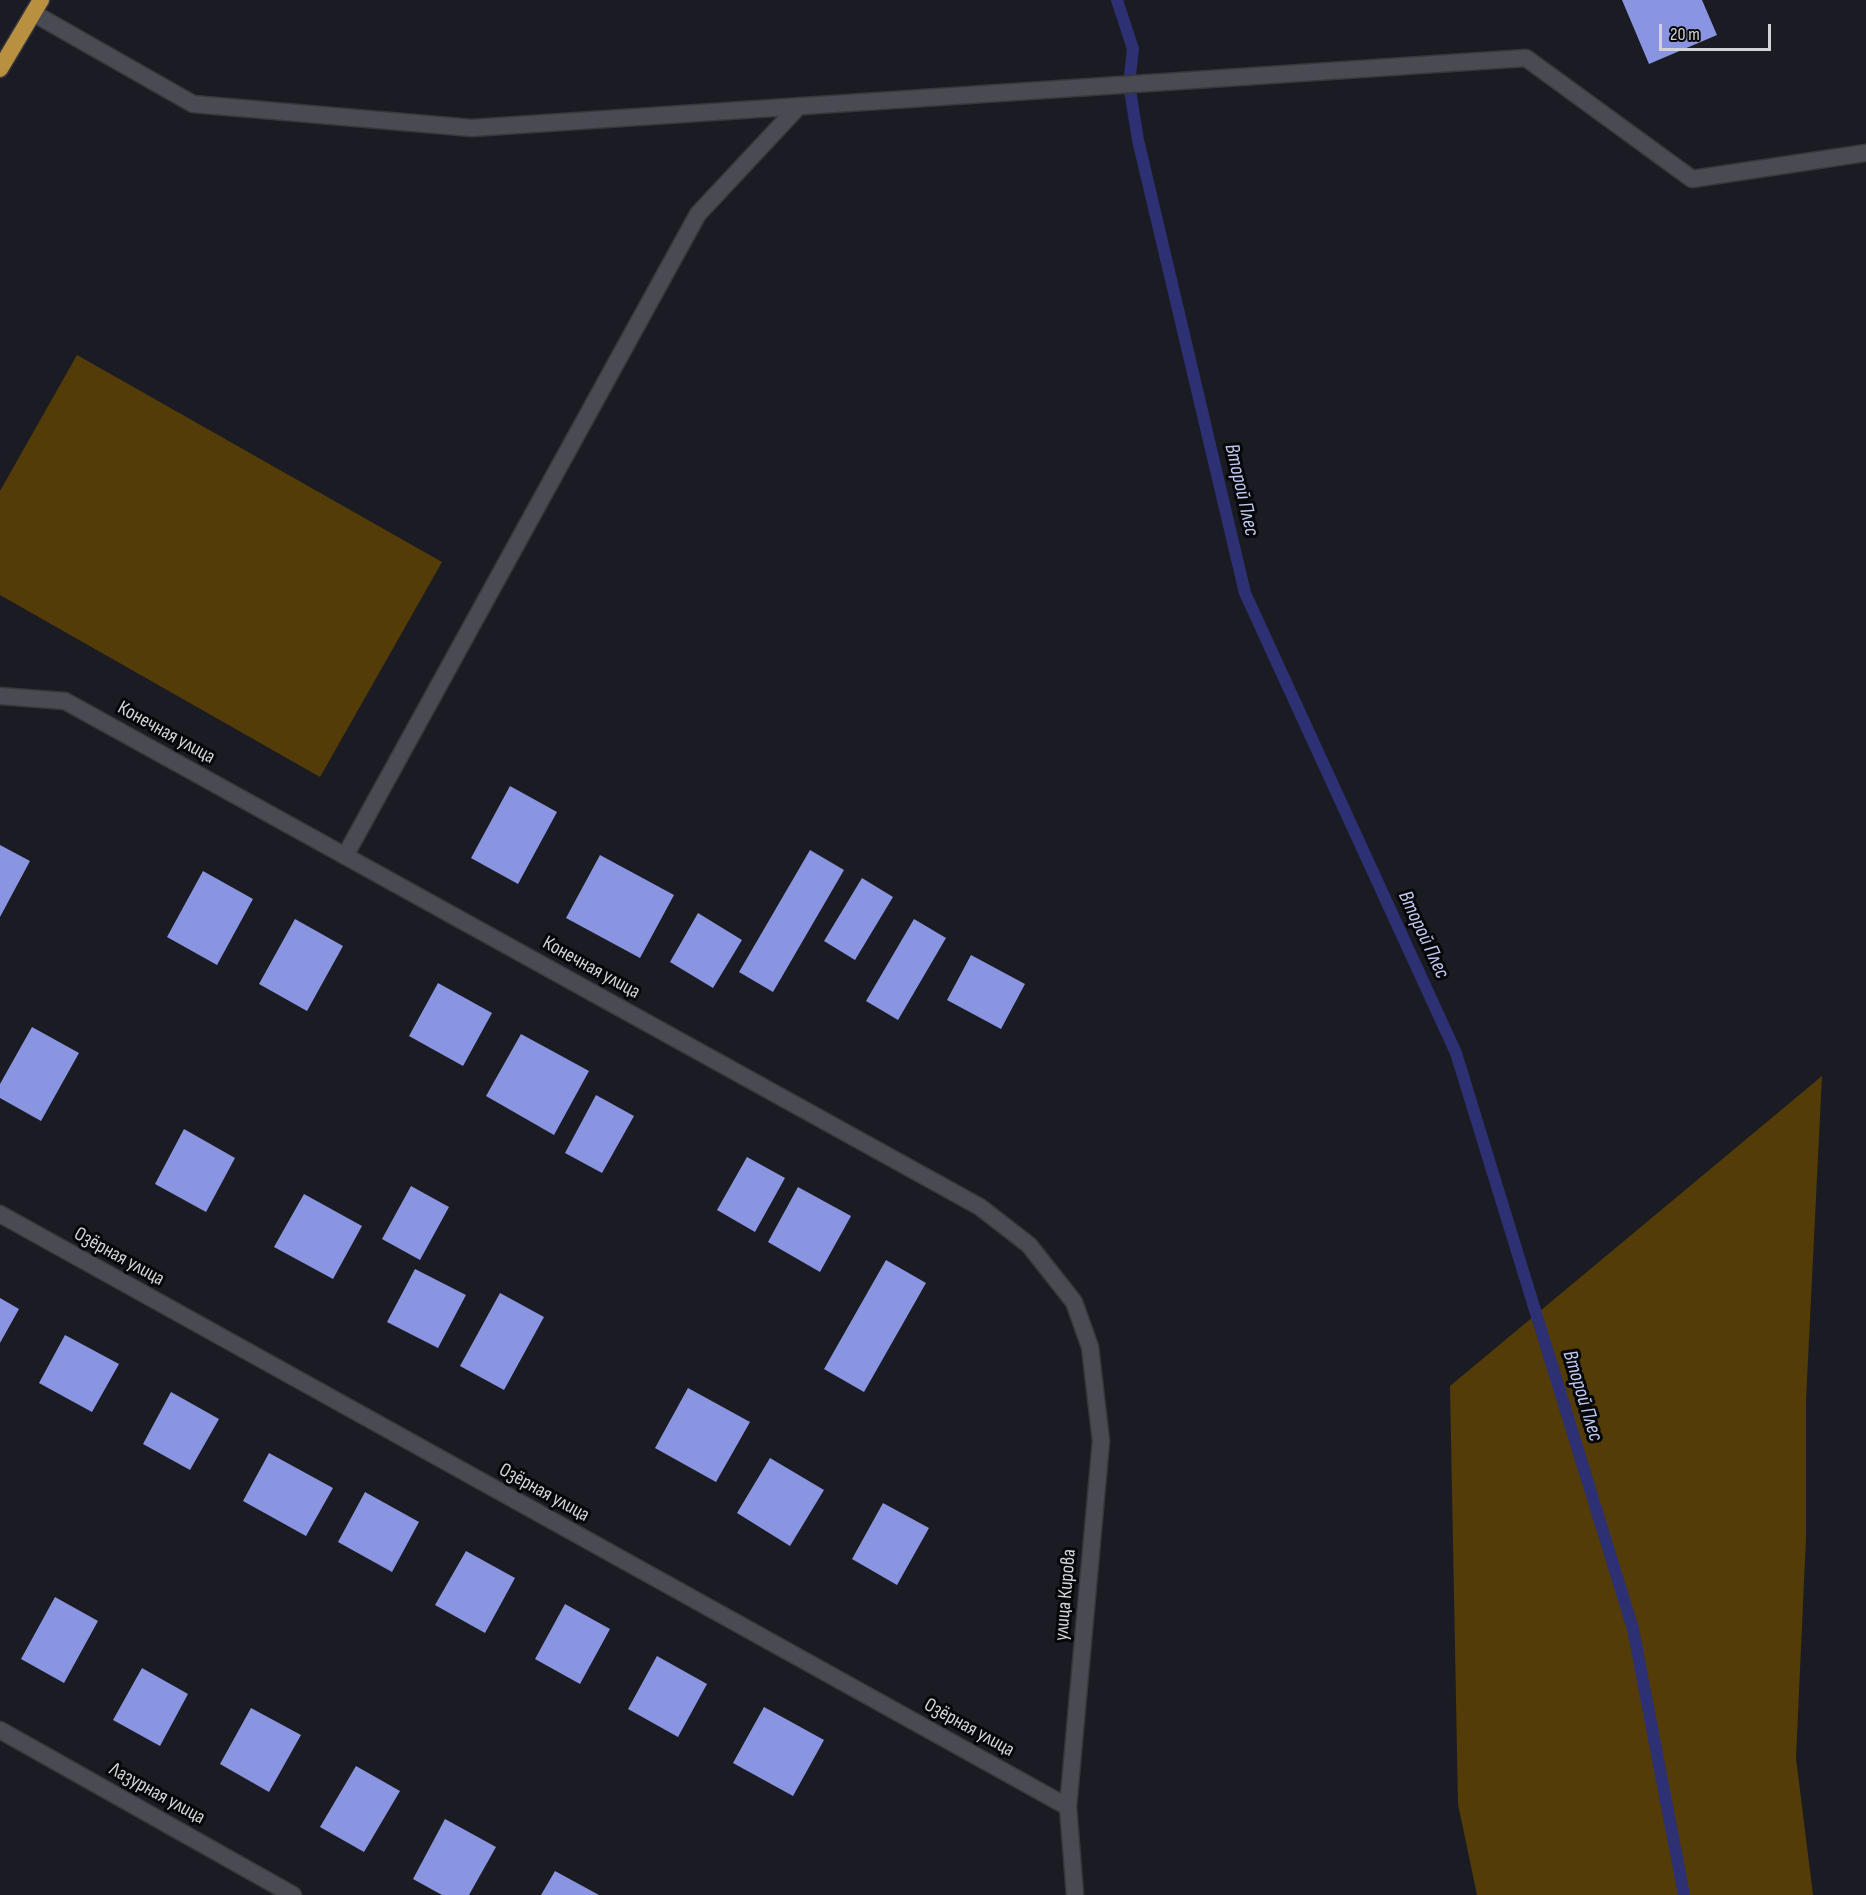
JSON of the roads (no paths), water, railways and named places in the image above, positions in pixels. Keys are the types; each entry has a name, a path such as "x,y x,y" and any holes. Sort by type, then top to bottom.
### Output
{"highway":[{"path":"0,69 37,7"}],"street":[{"path":"37,7 193,104 472,129 1526,58 1692,179 1866,153"},
{"path":"345,856 698,214 799,106"},
{"name":"Конечная улица","path":"0,696 65,701 980,1207 1029,1245 1074,1302"},
{"name":"Озёрная улица","path":"0,1214 1068,1807"},
{"name":"улица Кирова","path":"1074,1302 1090,1347 1101,1441 1068,1807 1075,1895"},
{"name":"Лазурная улица","path":"0,1731 293,1895"}],"waterway":[{"name":"Второй Плес","path":"1117,0 1133,49 1129,84 1138,140 1245,593 1456,1053 1633,1629 1684,1895"}]}
